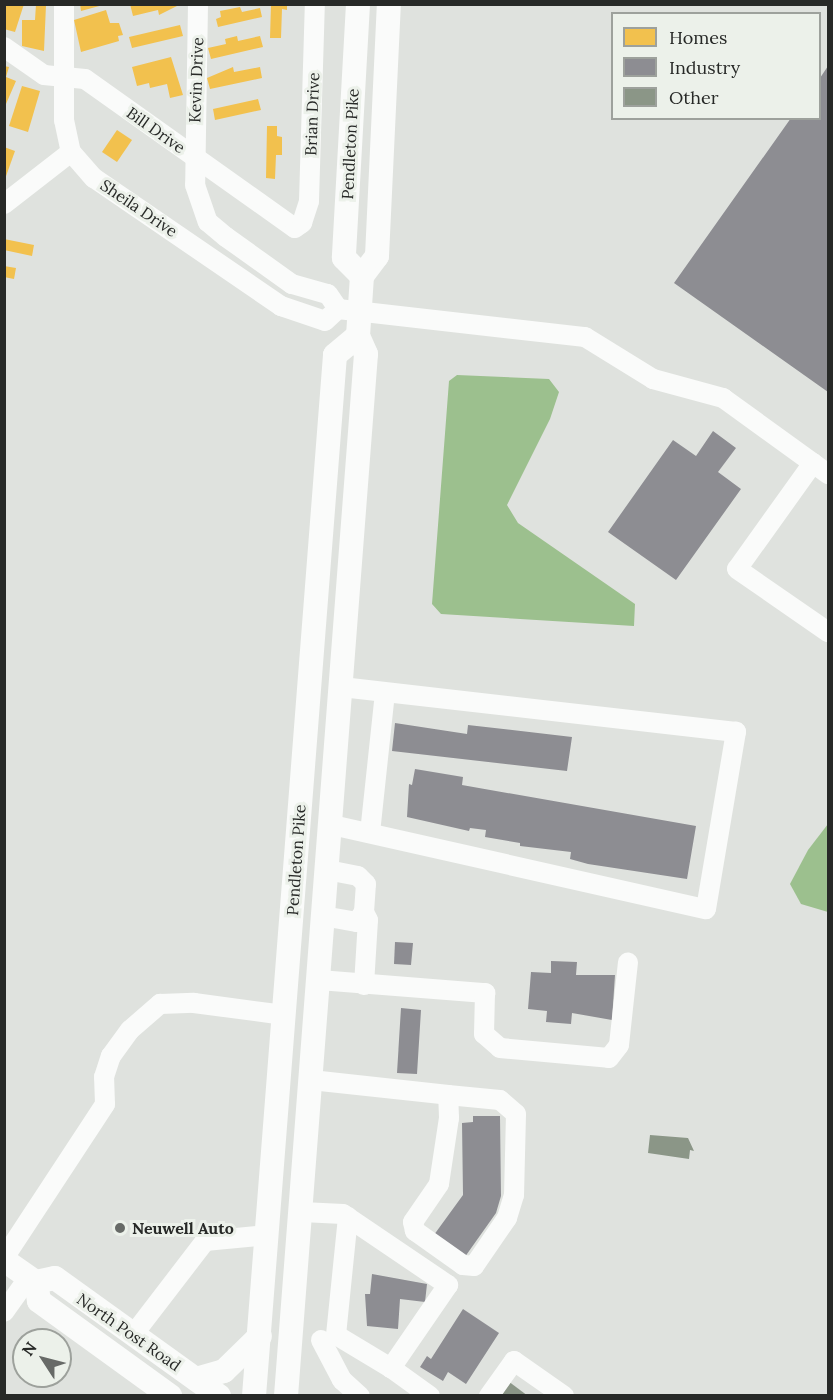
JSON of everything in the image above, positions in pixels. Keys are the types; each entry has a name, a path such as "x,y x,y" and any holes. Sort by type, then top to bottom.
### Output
{"main road":[{"name":"Pendleton Pike","path":"358,4 344,258 362,276"},
{"name":"Pendleton Pike","path":"254,1395 335,355 352,319 362,276 377,256 389,4"},
{"name":"Pendleton Pike","path":"286,1395 332,825 366,354 352,319"},
{"name":"North Post Road","path":"4,1259 33,1280 39,1301 165,1394"},
{"name":"North Post Road","path":"33,1280 55,1278 219,1395"},
{"path":"196,1380 224,1371 260,1336"}],"street":[{"name":"Sheila Drive","path":"64,4 62,75 64,120 71,152 94,178 281,306 325,321 352,319"},
{"name":"Kevin Drive","path":"194,156 198,4"},
{"name":"Brian Drive","path":"302,223 309,201 315,4"},
{"name":"Bill Drive","path":"4,47 44,75 85,79 295,228 302,223"},
{"path":"4,204 71,152"},
{"path":"194,156 200,206 208,222 292,284 328,294 352,319 585,337 653,379 723,398 821,468 737,568 828,632"},
{"path":"332,825 706,909 736,732 342,687"},
{"path":"370,833 385,693"},
{"path":"327,870 358,876 366,884 364,912 368,920 364,985"},
{"path":"324,916 357,922 364,912"},
{"path":"319,980 485,993 484,1034 500,1048 609,1058 619,1045 628,962"},
{"path":"4,1259 105,1104 104,1077 111,1056 145,1017 160,1004 194,1003 284,1015"},
{"path":"311,1080 500,1100 516,1114 514,1195 507,1218 474,1266 463,1265 415,1231 413,1222 439,1184 449,1118 448,1095"},
{"path":"302,1212 343,1214 448,1285 391,1368"},
{"path":"348,1217 329,1338 342,1380 360,1395"},
{"path":"134,1335 205,1241 267,1236"},
{"path":"4,1312 33,1280"},
{"path":"291,1336 329,1338 391,1368 430,1395"},
{"path":"489,1395 514,1361 564,1395"}],"shaded area":[{"path":"457,375 549,379 559,392 550,419 507,505 518,523 635,604 634,626 441,614 432,604 449,381"},
{"path":"828,824 828,912 801,904 790,884 808,850"}],"building: Homes":[{"path":"4,4 24,4 15,32 4,29"},
{"path":"36,4 46,5 44,51 22,46 22,20 35,20"},
{"path":"80,4 103,4 103,5 81,11"},
{"path":"130,4 179,5 159,15 158,10 133,16"},
{"path":"271,4 287,4 287,10 282,9 281,38 270,38"},
{"path":"240,7 242,12 260,8 262,17 218,27 216,19 221,17 220,11"},
{"path":"106,10 110,23 119,23 123,35 118,36 119,41 81,52 74,20"},
{"path":"180,25 183,36 132,48 129,37"},
{"path":"237,36 238,41 260,36 263,47 211,59 208,48 226,44 225,39"},
{"path":"171,57 183,95 170,98 167,84 150,88 149,83 137,86 132,67"},
{"path":"4,66 9,67 6,77 16,81 6,104"},
{"path":"233,67 234,72 260,67 262,78 210,89 207,78"},
{"path":"22,86 40,91 28,132 9,126"},
{"path":"258,99 261,110 215,120 213,109"},
{"path":"267,126 277,126 277,136 282,137 282,155 276,155 275,179 266,178"},
{"path":"117,130 132,140 117,162 102,152"},
{"path":"4,147 15,151 5,179 4,179"},
{"path":"4,239 34,245 32,256 4,250"},
{"path":"4,266 16,268 14,279 4,277"}],"building: Industry":[{"path":"828,66 828,392 674,283 790,120 821,120 821,76"},
{"path":"713,431 736,448 718,472 741,489 676,580 608,532 673,440 696,456"},
{"path":"395,723 467,734 468,725 572,737 567,771 392,751"},
{"path":"415,769 463,777 462,785 696,826 687,879 588,864 570,859 571,852 520,846 520,843 485,837 486,830 470,828 469,831 407,817 409,784 412,785"},
{"path":"395,942 413,943 411,965 394,964"},
{"path":"551,961 577,962 576,975 615,975 612,1020 572,1013 571,1024 546,1022 547,1011 528,1009 531,972 551,973"},
{"path":"401,1008 421,1010 417,1074 397,1073"},
{"path":"473,1116 500,1116 501,1196 496,1213 462,1261 431,1239 463,1195 462,1123 473,1122"},
{"path":"372,1274 427,1284 425,1302 400,1299 398,1329 367,1326 365,1294 370,1294"},
{"path":"463,1309 499,1333 466,1384 448,1372 443,1381 420,1367 427,1356 431,1359"}],"building: Other":[{"path":"650,1135 688,1138 694,1151 690,1150 689,1159 648,1153"},
{"path":"508,1381 528,1396 498,1396"}],"place":[{"name":"Neuwell Auto","path":"120,1228"}]}
